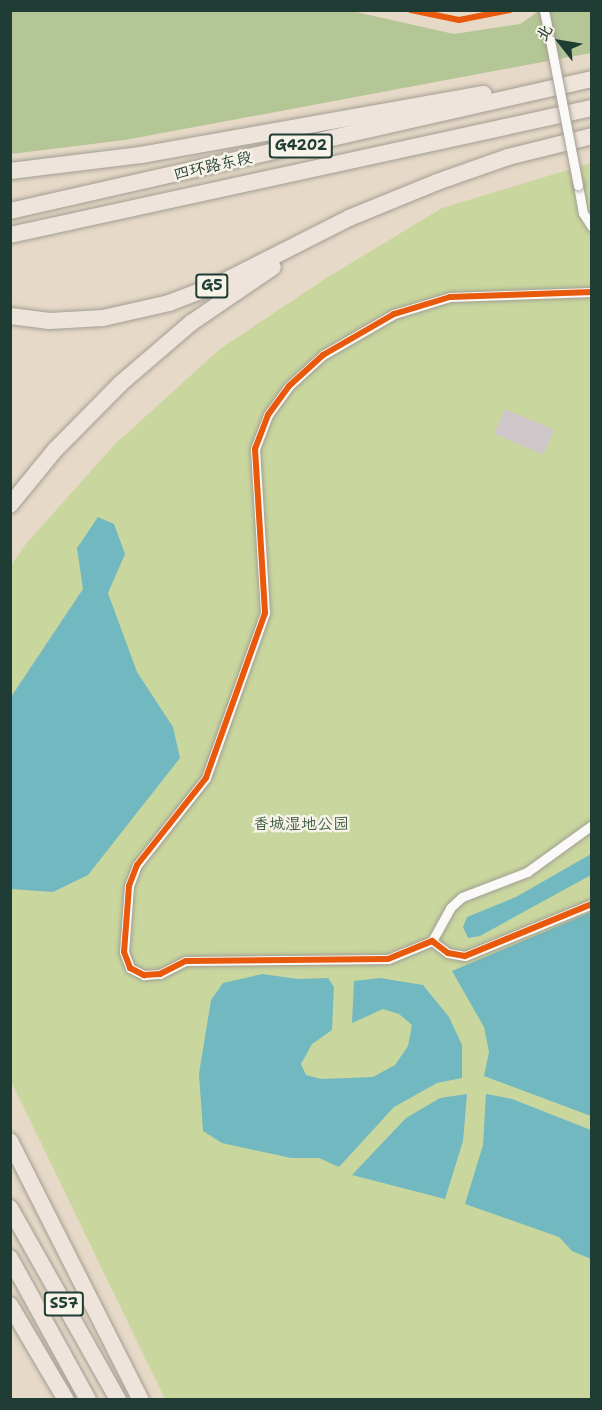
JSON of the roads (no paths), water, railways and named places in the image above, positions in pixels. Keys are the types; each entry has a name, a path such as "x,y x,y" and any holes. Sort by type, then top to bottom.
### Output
{"highway":[{"path":"10,171 141,155 591,78"},
{"name":"四环路东段","path":"10,211 591,78"},
{"name":"四环路东段","path":"10,235 591,108"},
{"name":"G5","path":"10,316 50,321 103,318 169,303 399,198 508,157 591,136"},
{"path":"10,505 81,422 192,323 294,255 399,198"},
{"path":"10,1141 141,1400"},
{"name":"S57","path":"10,1208 118,1400"},
{"name":"S57","path":"10,1258 88,1400"},
{"path":"10,1305 66,1400"}],"street":[{"path":"544,10 582,213 591,226"},
{"path":"591,292 450,297 394,314 323,355 290,386 268,416 255,449 266,613 206,778 137,865 129,886 124,952 130,968 144,975 159,974 186,961 388,959 432,941 450,908 462,897 527,872 591,825"},
{"path":"432,941 448,953 465,956 591,904"}],"water":[{"path":"98,517 114,524 125,554 108,593 137,672 173,727 180,758 88,875 53,892 11,889 11,697 83,589 77,548"},
{"path":"591,854 591,875 480,936 468,938 463,927 467,917 516,897"},
{"path":"591,912 591,1116 484,1076 489,1052 484,1027 452,971"},
{"path":"262,974 298,979 328,978 334,987 332,1030 312,1044 301,1064 306,1075 321,1079 373,1077 395,1065 408,1046 412,1025 399,1014 383,1009 352,1023 354,981 380,978 423,985 449,1017 462,1045 462,1078 437,1083 394,1107 339,1167 319,1158 291,1158 222,1143 203,1131 199,1074 211,1000 223,983"},
{"path":"467,1094 463,1141 445,1199 352,1175 406,1118 440,1098"},
{"path":"486,1094 512,1099 591,1130 591,1259 572,1251 559,1237 465,1204 483,1145"}],"park label":[{"name":"香城湿地公园","path":"301,824"}]}
